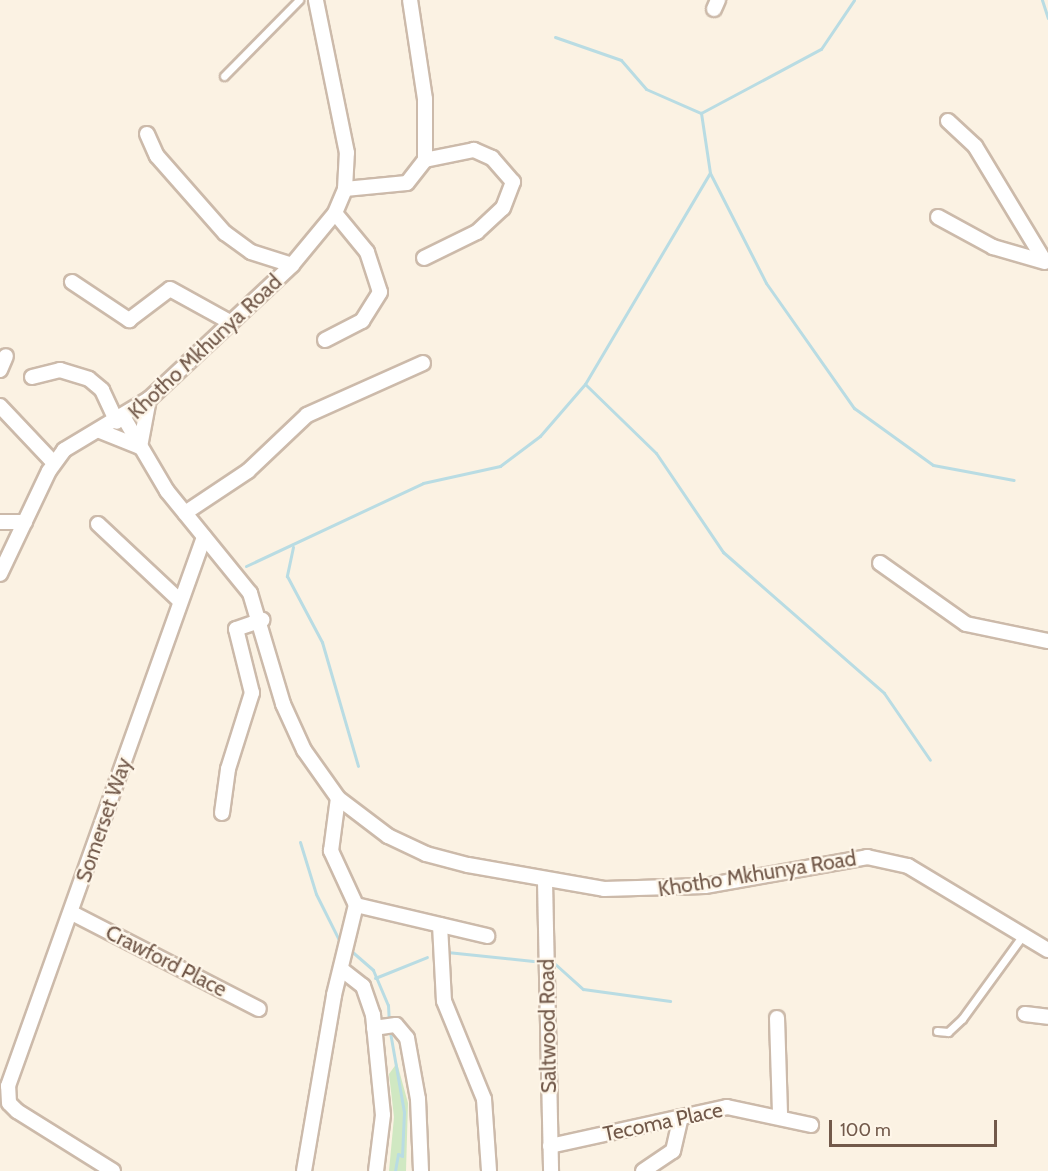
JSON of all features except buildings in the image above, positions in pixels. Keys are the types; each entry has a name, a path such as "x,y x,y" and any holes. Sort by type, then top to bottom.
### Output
{"street":[{"name":"Khotho Mkhunya Road","path":"316,0 342,117 345,189 336,213 292,265 149,399 121,420 185,513 237,574 262,620 283,704 304,750 338,798 388,836 426,854 545,880 670,890 867,857 908,866 1048,950"},
{"path":"345,189 407,183 425,160 425,99 410,0"},
{"path":"948,121 975,146 1046,263"},
{"path":"147,134 157,156 225,233 251,252 292,265"},
{"path":"424,258 477,232 503,207 513,182 492,158 474,150 425,160"},
{"path":"325,340 362,321 380,292 367,252 336,213"},
{"path":"938,217 993,247 1046,263"},
{"path":"72,282 129,320 170,289 230,322"},
{"path":"0,370 6,356"},
{"path":"185,513 248,471 307,415 423,363"},
{"path":"0,574 53,462 75,442 121,420 102,390 80,374 60,370 32,377"},
{"path":"100,431 140,447 149,399"},
{"path":"0,406 53,462"},
{"path":"0,522 25,522"},
{"path":"98,524 180,601"},
{"name":"Somerset Way","path":"113,1171 9,1103 4,1086 72,912 204,537"},
{"path":"880,563 966,624 1048,642"},
{"path":"222,813 228,769 252,693 236,628 262,620"},
{"path":"304,1171 341,969 356,905 331,851 338,798"},
{"name":"Saltwood Road","path":"545,880 550,1171"},
{"path":"356,905 487,936"},
{"name":"Crawford Place","path":"72,912 260,1009"},
{"path":"440,925 444,1000 484,1100 489,1171"},
{"path":"341,969 363,986 384,1026 383,1115 376,1171"},
{"path":"1025,1014 1048,1017"},
{"path":"777,1018 780,1116"},
{"path":"384,1026 407,1038 414,1078 421,1171"},
{"name":"Tecoma Place","path":"550,1146 727,1107 780,1116 810,1125"},
{"path":"643,1171 673,1151 681,1117"}],"lane":[{"path":"224,76 300,0"},
{"path":"937,1031 948,1032 962,1019 1023,935"}],"green space":[{"path":"397,1063 408,1103 406,1171 389,1171 394,1117 389,1074"}],"waterway":[{"path":"246,566 423,483 500,466 540,436 585,384 710,173 701,113 821,49 854,0"},
{"path":"1042,0 1048,18"},
{"path":"555,37 621,60 646,89 701,113"},
{"path":"710,173 766,283 854,408 933,465 1014,480"},
{"path":"585,384 656,453 723,552 884,693 930,760"},
{"path":"293,547 287,576 322,642 358,766"},
{"path":"300,842 316,894 341,944"},
{"path":"349,949 373,970 388,1005 389,1022"},
{"path":"447,952 542,962"},
{"path":"375,978 427,957"},
{"path":"554,963 583,989 670,1001"},
{"path":"390,1032 404,1112 402,1156 398,1154 395,1171"}]}
